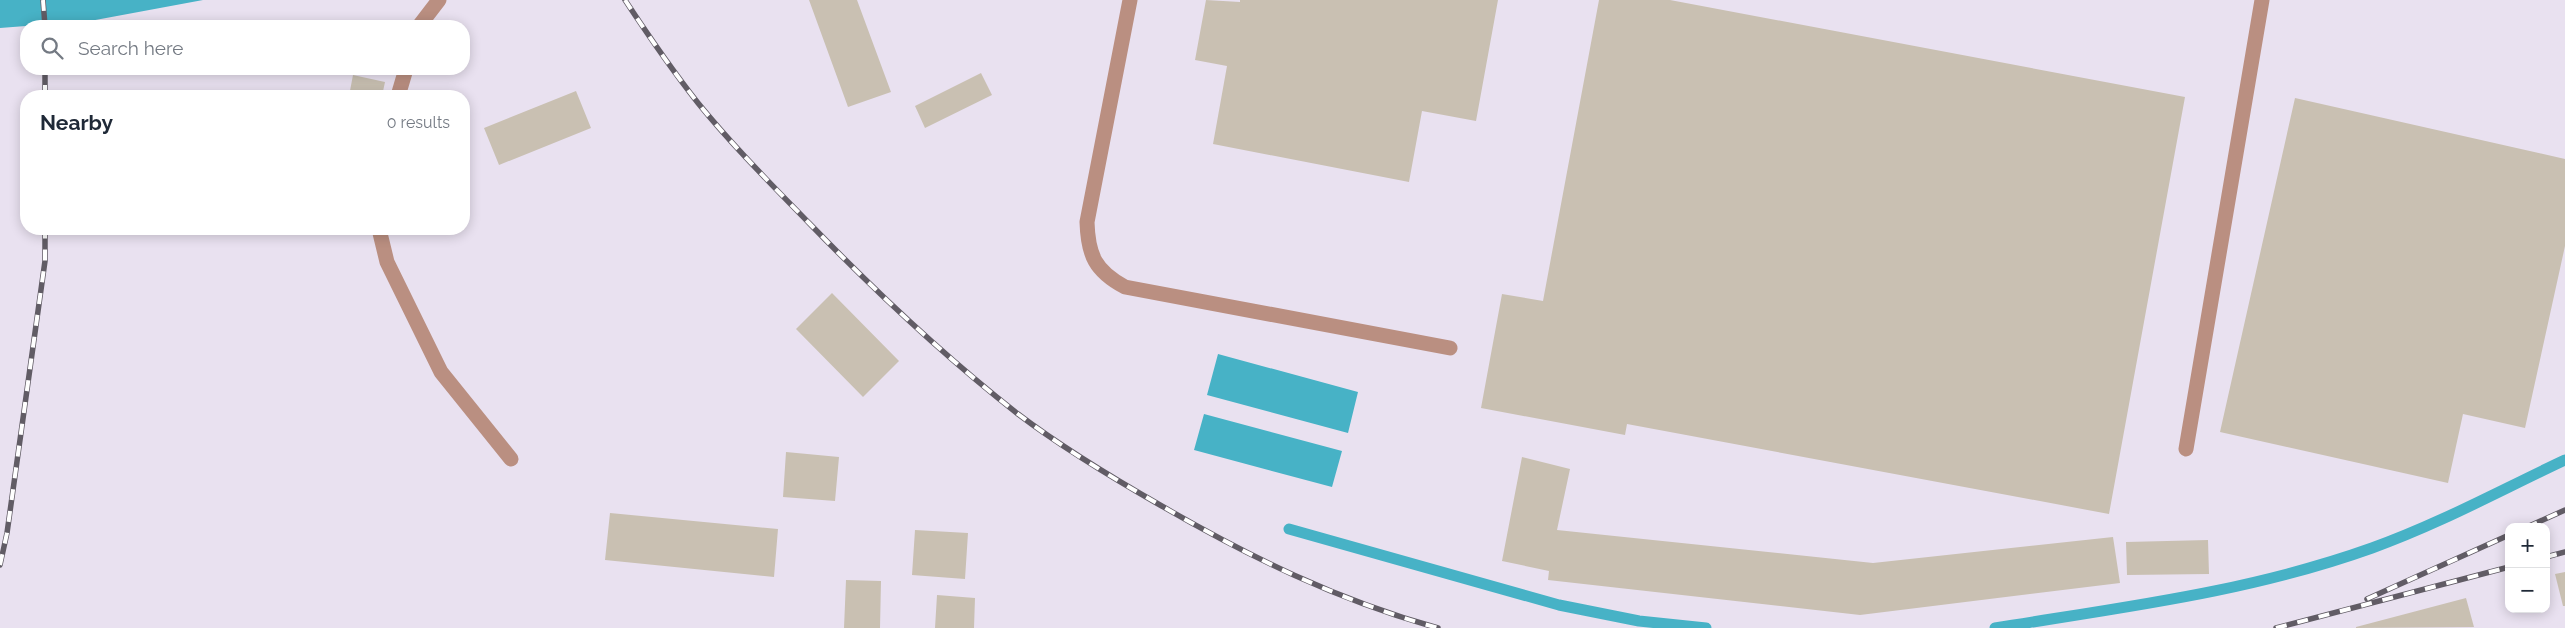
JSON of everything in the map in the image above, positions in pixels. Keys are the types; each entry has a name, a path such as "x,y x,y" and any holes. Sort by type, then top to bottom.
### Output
{"street":[{"path":"424,20 439,0"},
{"path":"1130,0 1087,222 1087,245 1095,263 1108,278 1125,287 1450,348"},
{"path":"2186,449 2262,0"},
{"path":"400,90 404,75"},
{"path":"380,235 387,262 441,372 511,459"}],"water":[{"path":"0,0 203,0 95,20 20,20 20,26 0,28"},
{"path":"1218,354 1358,392 1348,433 1207,395"},
{"path":"1204,414 1342,451 1332,487 1194,450"}],"building":[{"path":"809,0 857,0 891,92 848,107"},
{"path":"1206,0 1240,2 1240,0 1498,0 1476,121 1422,111 1409,182 1213,144 1227,66 1195,60"},
{"path":"1599,0 1670,0 2185,97 2109,514 1627,424 1625,435 1481,408 1502,294 1543,301"},
{"path":"981,73 992,95 925,128 915,106"},
{"path":"353,75 385,82 383,90 350,90"},
{"path":"576,91 591,128 499,165 484,128"},
{"path":"2295,98 2565,159 2565,246 2525,428 2463,414 2448,483 2220,432"},
{"path":"832,293 899,361 863,397 796,329"},
{"path":"786,452 839,457 835,501 783,497"},
{"path":"1522,457 1570,469 1557,530 1873,563 2113,537 2120,583 1860,615 1548,580 1549,571 1502,561"},
{"path":"610,513 778,529 774,577 605,560"},
{"path":"915,530 968,533 965,579 912,575"},
{"path":"2208,540 2209,574 2127,575 2126,542"},
{"path":"2565,572 2565,606 2563,606 2555,574"},
{"path":"846,580 881,581 880,628 844,628"},
{"path":"937,595 975,598 974,628 935,628"},
{"path":"2466,598 2474,627 2356,628 2356,627"}],"waterway":[{"path":"1995,628 2186,597 2279,576 2326,563 2397,539 2565,460"},
{"path":"1289,529 1559,605 1639,621 1706,628"}],"railway":[{"path":"43,0 45,20"},
{"path":"625,0 688,91 752,164 884,298 936,346 1018,414 1123,484 1227,542 1295,576 1329,590 1401,617 1438,628"},
{"path":"45,75 45,90"},
{"path":"0,565 7,533 45,261 45,235"},
{"path":"2536,523 2565,510"},
{"path":"2367,599 2505,537"},
{"path":"2550,556 2565,552"},
{"path":"2276,628 2505,568"}]}
